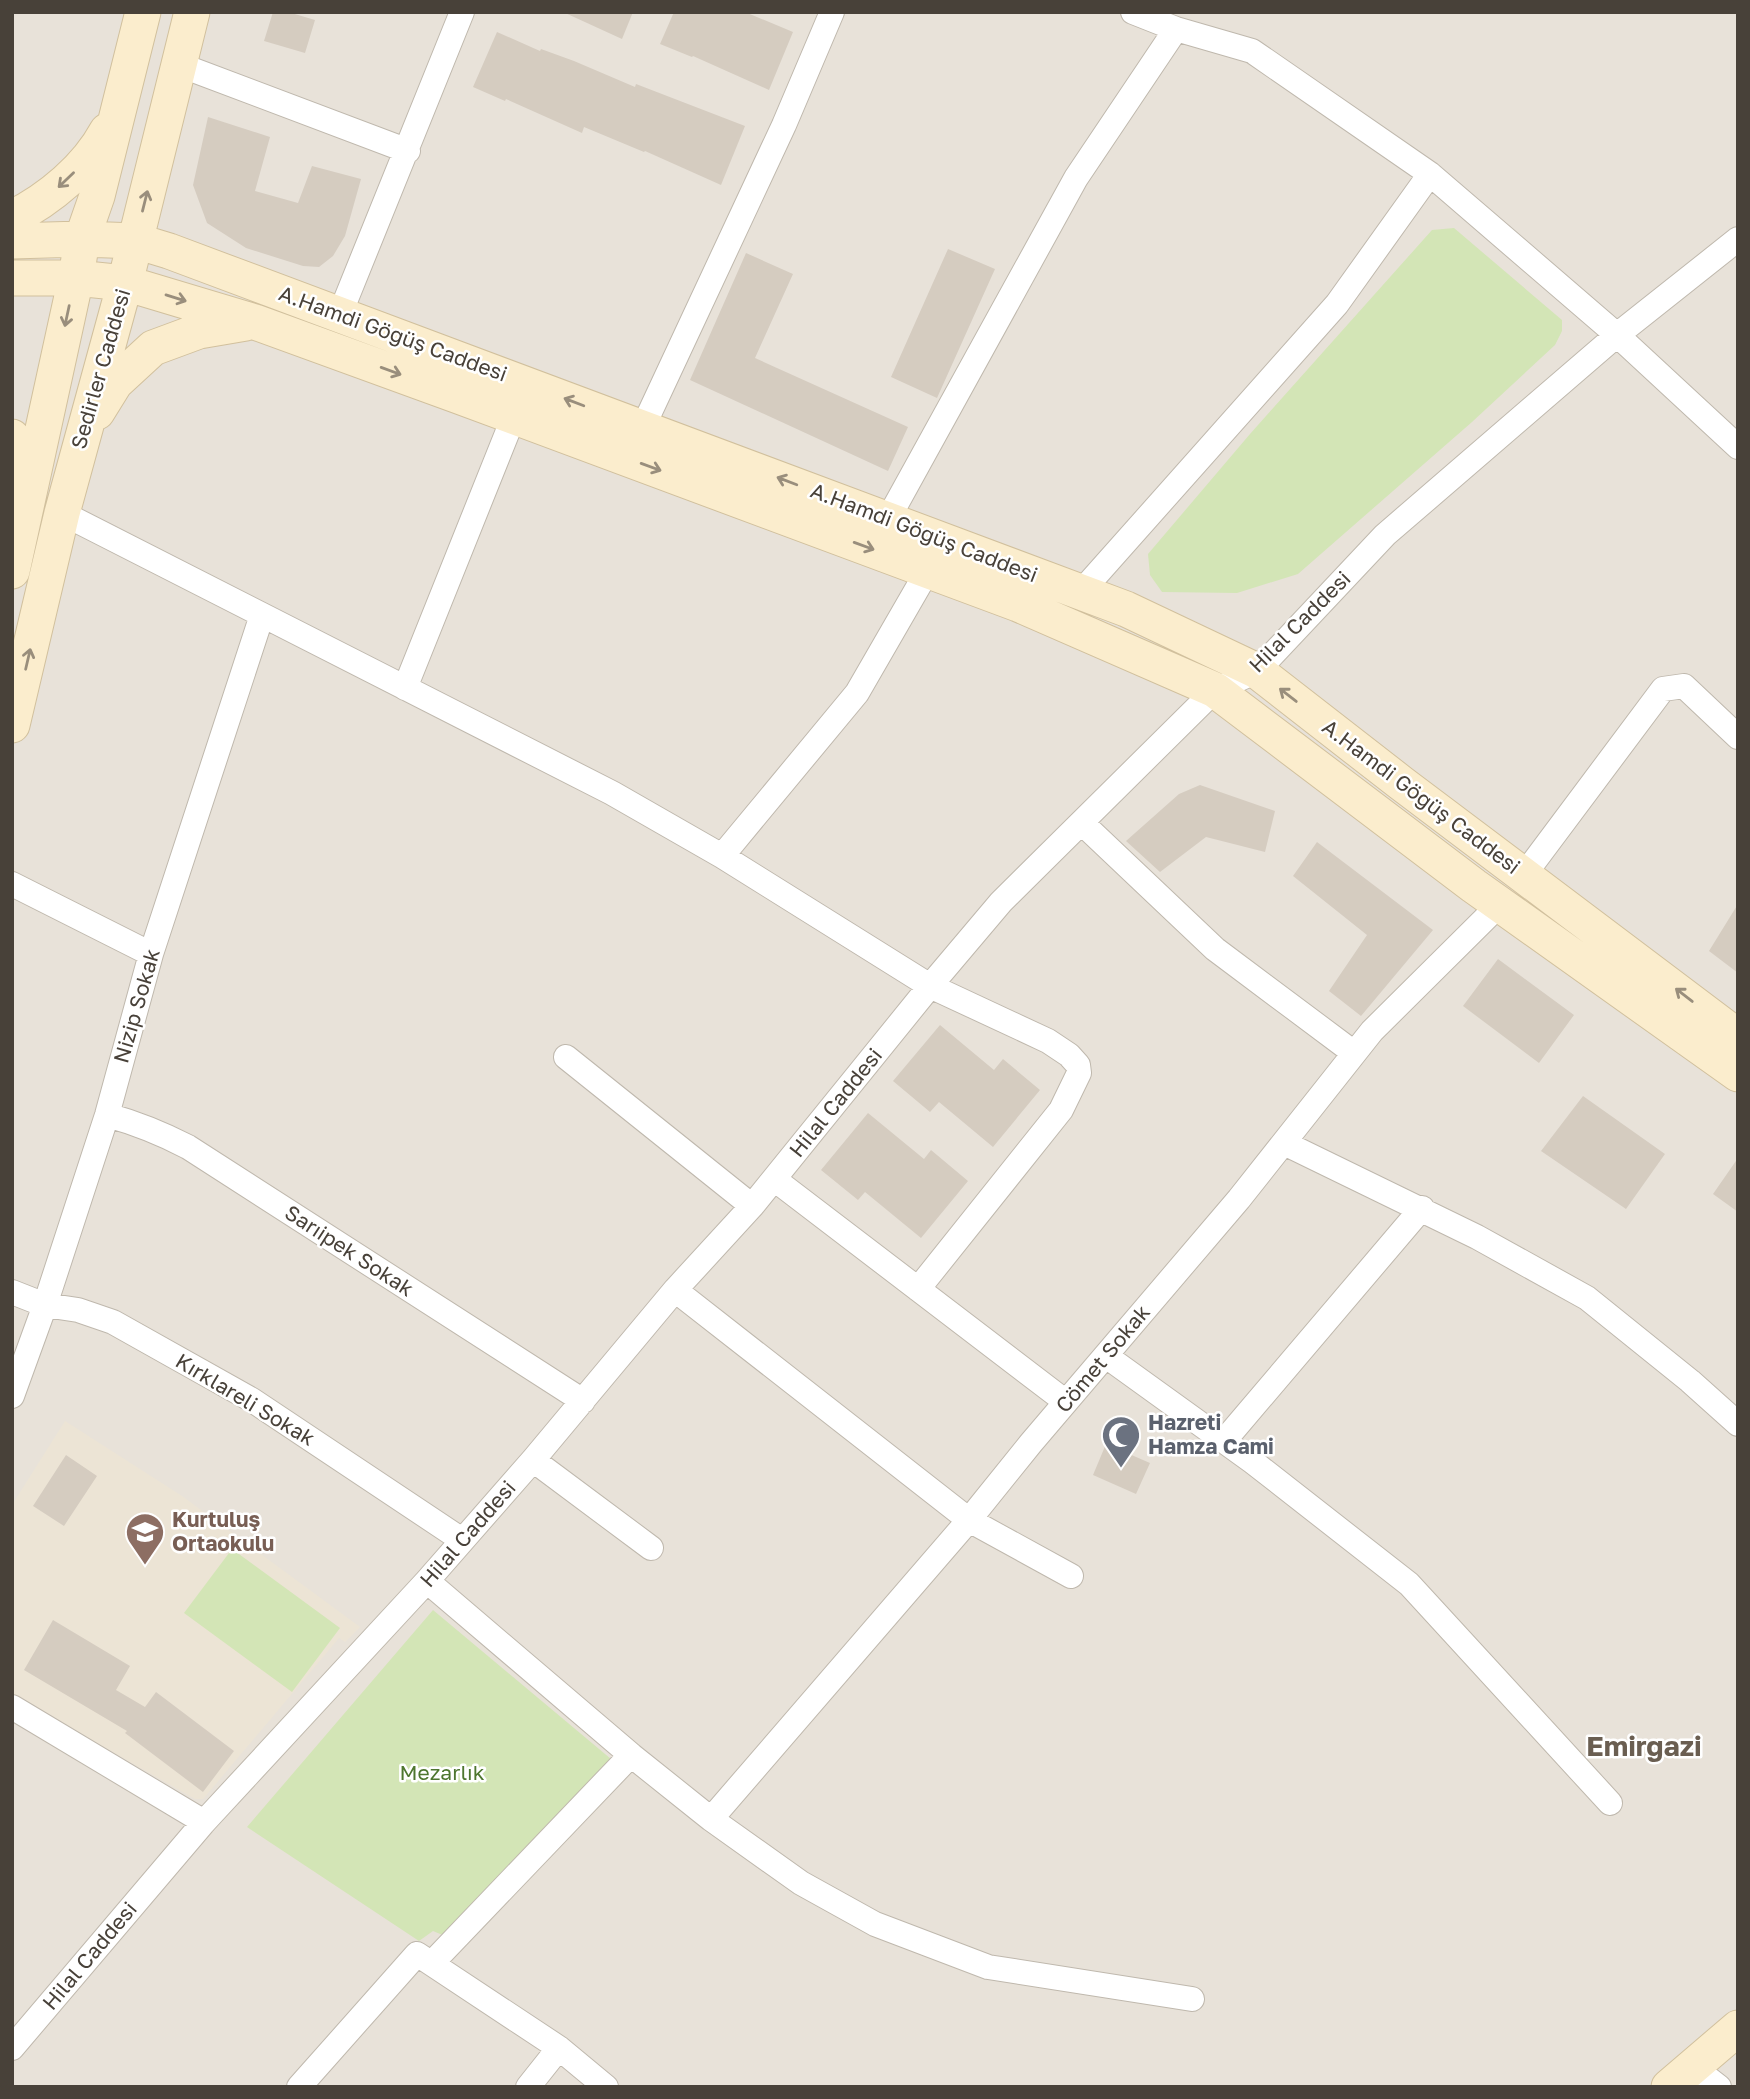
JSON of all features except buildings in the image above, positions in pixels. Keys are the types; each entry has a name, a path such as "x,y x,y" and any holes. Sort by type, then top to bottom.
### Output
{"street":[{"name":"Sedirler Caddesi","path":"12,571 76,278 82,239 121,106 143,12"},
{"name":"Sedirler Caddesi","path":"12,725 62,513 136,241 192,12"},
{"path":"340,314 462,12"},
{"path":"643,428 784,125 832,12"},
{"path":"1133,12 1176,29 1252,51 1430,174 1617,335 1738,447"},
{"path":"888,519 1076,178 1176,29"},
{"path":"180,65 408,150"},
{"path":"12,218 28,210 71,176 104,136 121,106"},
{"path":"1081,592 1337,304 1430,174"},
{"name":"Hilal Caddesi","path":"12,2048 204,1822 427,1581 533,1460 675,1290 774,1180 1001,902 1215,690 1256,671 1385,535 1617,335 1738,239"},
{"name":"A.Hamdi Göğüş Caddesi","path":"12,241 136,241 169,251 1126,609 1256,671 1738,1037"},
{"name":"A.Hamdi Göğüş Caddesi","path":"12,278 76,278 125,283 255,322 1018,604 1215,690 1500,904 1738,1074"},
{"path":"82,435 115,383 153,348 199,331 255,322"},
{"path":"405,688 514,416"},
{"path":"12,437 24,519"},
{"path":"62,513 612,793 722,856 930,986 1048,1041 1074,1060 1079,1073 1061,1110 918,1289"},
{"path":"722,856 857,693 928,570"},
{"name":"Nizip Sokak","path":"12,1396 45,1305 107,1115 151,954 262,615"},
{"path":"1524,875 1662,689 1684,686 1738,737"},
{"path":"1082,823 1215,949 1354,1053"},
{"path":"12,884 151,954"},
{"name":"Cömet Sokak","path":"711,1819 969,1520 1284,1143 1372,1031 1500,904"},
{"path":"566,1057 752,1206"},
{"name":"Sarıipek Sokak","path":"107,1115 163,1133 188,1147 583,1401"},
{"path":"1284,1143 1422,1208 1587,1298 1738,1423"},
{"path":"774,1180 1066,1402"},
{"path":"1224,1441 1422,1208"},
{"path":"675,1290 969,1520 1071,1576"},
{"name":"Kırklareli Sokak","path":"12,1292 45,1305 78,1310 113,1322 252,1400 462,1541"},
{"path":"1105,1356 1254,1462 1409,1584 1610,1803"},
{"path":"533,1460 651,1548"},
{"path":"427,1581 631,1755 711,1819 801,1883 875,1924 988,1968 1192,1999"},
{"path":"12,1707 204,1822"},
{"path":"432,1963 631,1755"},
{"path":"299,2087 417,1954 559,2048 606,2087"},
{"path":"1693,2080 1738,2028"},
{"path":"528,2087 559,2048"}],"shaded area":[{"path":"12,12 1738,12 1738,2087 12,2087"},
{"name":"Kurtuluş Ortaokulu","path":"65,1421 182,1496 360,1627 345,1642 339,1638 203,1799 195,1799 12,1695 12,1505"}],"green space":[{"path":"1454,228 1562,320 1562,331 1555,345 1472,422 1298,574 1237,593 1162,592 1150,575 1148,554 1250,434 1432,230"},
{"path":"232,1549 340,1628 292,1692 184,1613"},
{"name":"Mezarlık","path":"433,1610 611,1759 445,1936 433,1931 419,1941 247,1827"}],"place":[{"name":"Hazreti Hamza Cami","path":"1121,1469"},
{"name":"Kurtuluş Ortaokulu","path":"145,1566"}],"district":[{"name":"Emirgazi","path":"1644,1746"}]}
